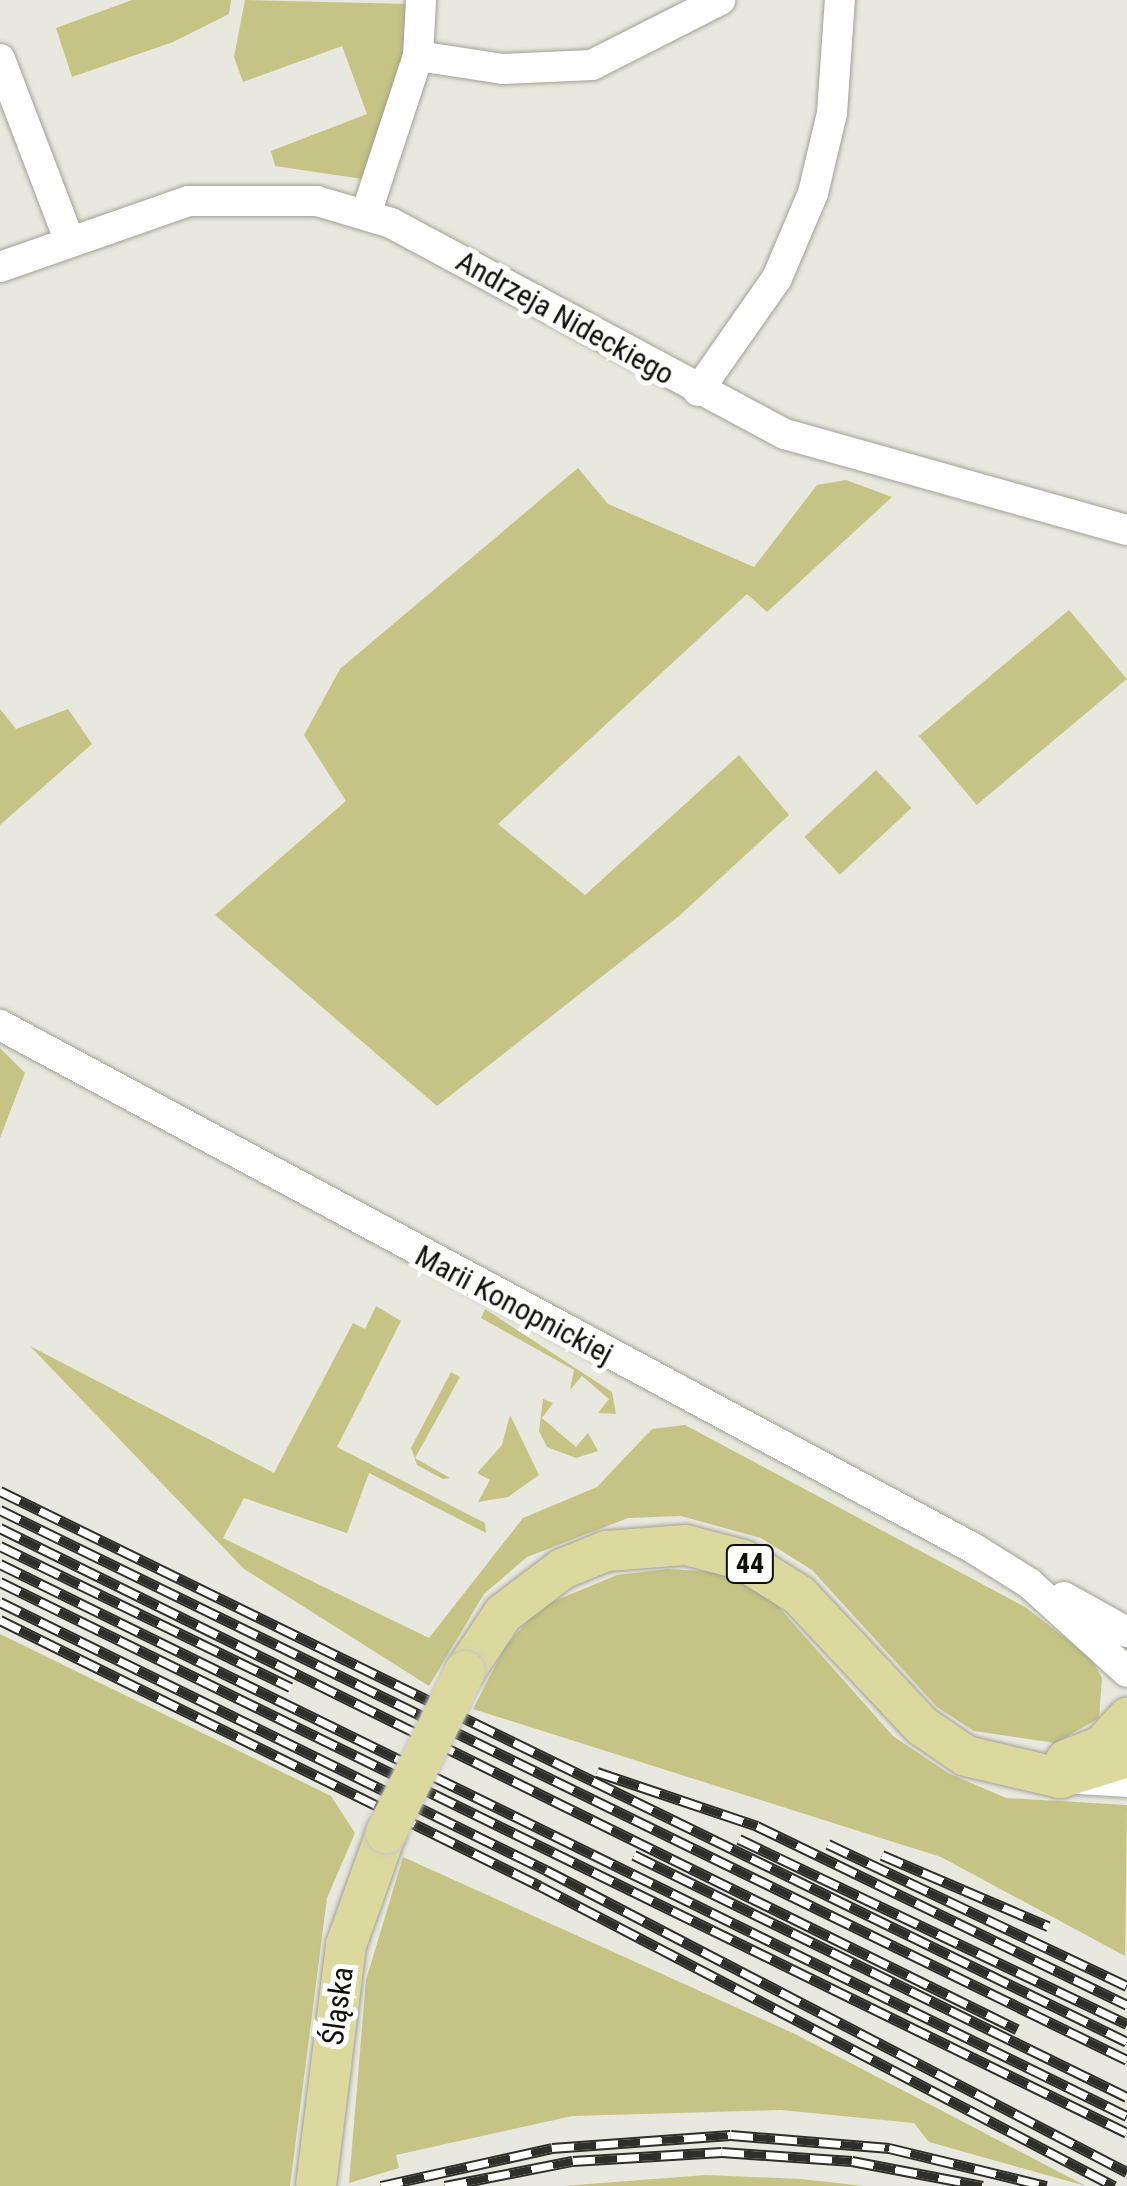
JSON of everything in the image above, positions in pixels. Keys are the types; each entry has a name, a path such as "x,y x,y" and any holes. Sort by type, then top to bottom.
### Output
{"main road":[{"name":"Śląska","path":"317,2183 346,1944 386,1833 466,1670 503,1614 562,1569 606,1551 686,1545 768,1573 922,1726 966,1756 1010,1771"},
{"path":"1010,1771 1089,1752 1127,1718"},
{"name":"44","path":"1010,1771 1060,1778 1127,1757"}],"street":[{"path":"366,214 418,56 421,0"},
{"path":"418,56 503,68 592,65 720,0"},
{"path":"698,391 777,278 813,193 832,114 840,0"},
{"path":"0,59 69,240"},
{"name":"Andrzeja Nideckiego","path":"0,266 69,240 210,197 294,198 366,214 698,391 826,450 1127,530"},
{"name":"Marii Konopnickiej","path":"0,1026 1028,1583 1074,1601 1127,1632"},
{"name":"Marii Konopnickiej","path":"1028,1583 1127,1672"},
{"path":"1074,1601 1127,1610"},
{"path":"1060,1778 1127,1782"}],"shaded area":[{"path":"132,0 231,0 229,14 173,42 72,77 56,28"},
{"path":"245,0 409,4 404,52 363,179 275,166 271,151 367,114 342,46 243,82 234,57"},
{"path":"578,468 608,504 754,567 817,485 846,480 892,497 767,612 747,594 498,824 585,895 739,755 789,815 679,916 437,1106 215,915 346,801 304,735 340,669"},
{"path":"1069,610 1127,679 977,805 919,736"},
{"path":"0,709 16,729 68,709 92,744 0,825"},
{"path":"876,770 911,808 840,875 804,837"},
{"path":"0,1048 25,1073 0,1138"},
{"path":"376,1306 401,1321 337,1447 485,1523 486,1533 369,1473 347,1533 244,1498 223,1538 429,1638 523,1518 597,1487 652,1429 685,1425 1025,1607 1091,1658 1102,1678 1099,1718 1056,1743 974,1731 937,1707 812,1570 761,1538 681,1516 628,1518 527,1557 484,1594 429,1686 244,1569 30,1346 274,1473 353,1323 365,1329"},
{"path":"485,1309 612,1392 616,1414 598,1413 609,1399 582,1376 570,1390 574,1370 481,1318"},
{"path":"451,1372 460,1377 415,1458 450,1478 443,1479 417,1465 411,1448"},
{"path":"543,1399 553,1403 542,1418 576,1447 588,1433 598,1451 576,1458 547,1447 539,1431"},
{"path":"510,1415 539,1475 508,1497 478,1502 490,1480 477,1473 502,1445"},
{"path":"667,1569 720,1572 769,1596 893,1736 948,1773 1006,1798 1127,1805 1125,1956 941,1857 473,1709 505,1647 540,1607 617,1575"},
{"path":"0,1634 331,1796 355,1833 327,1898 290,2186 0,2186"},
{"path":"403,1857 795,2034 1086,2186 929,2142 914,2123 781,2110 572,2116 396,2155 399,2168 349,2183 366,1980"},
{"path":"706,2175 801,2179 864,2186 563,2186"}],"railway":[{"path":"0,1491 1127,2042"},
{"path":"0,1510 1127,2060"},
{"path":"0,1528 1017,2029"},
{"path":"0,1546 291,1687"},
{"path":"0,1564 1127,2116"},
{"path":"0,1582 1127,2133"},
{"path":"0,1602 546,1870 1127,2172"},
{"path":"0,1620 540,1886 1114,2186"},
{"path":"597,1772 757,1826 1127,2005"},
{"path":"739,1839 1127,2024"},
{"path":"828,1844 1127,1986"},
{"path":"634,1855 1127,2097"},
{"path":"882,1855 1048,1926"},
{"path":"381,2186 552,2148 731,2135 889,2148 1046,2186"},
{"path":"445,2186 573,2161 722,2152 852,2161 983,2186"}]}
